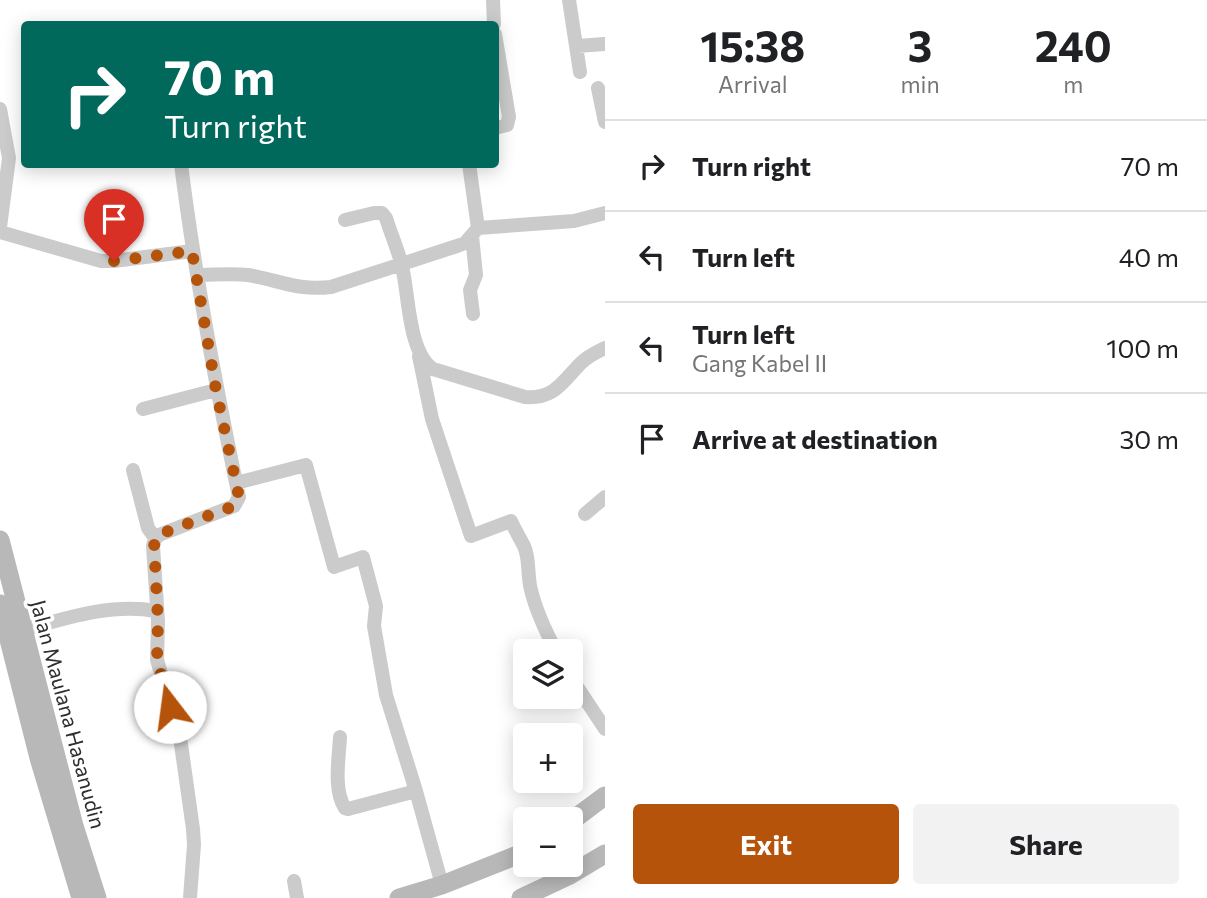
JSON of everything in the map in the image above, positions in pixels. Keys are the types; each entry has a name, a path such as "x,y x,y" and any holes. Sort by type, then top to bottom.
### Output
{"street":[{"path":"493,0 494,21"},
{"path":"569,0 580,72"},
{"path":"577,46 605,44"},
{"path":"499,59 509,121 507,125 499,127"},
{"path":"598,88 605,122"},
{"path":"0,109 9,158 0,229 101,261 192,251"},
{"path":"156,538 234,506 239,500 216,390 192,251 182,168"},
{"path":"469,168 475,232 476,275 470,290 473,314"},
{"path":"345,220 374,213 382,213 386,218 401,264 432,419 471,536 511,522 524,545 531,592 549,639"},
{"path":"197,275 248,275 297,288 315,289 341,284 457,246 475,232 605,214"},
{"path":"419,355 425,363 441,372 525,397 538,398 550,394 583,361 605,348"},
{"path":"143,409 216,390"},
{"path":"236,483 306,465 334,566 363,556 376,606 374,626 386,695 442,885"},
{"path":"133,470 148,528 156,538"},
{"path":"585,514 605,497"},
{"path":"156,538 153,550 157,660 180,737 188,784 194,845 190,898"},
{"name":"Jalan Maulana Hasanudin","path":"0,540 29,629 74,826 97,898"},
{"name":"Jalan Maulana Hasanudin","path":"0,604 6,650 81,898"},
{"path":"29,629 121,608 156,611"},
{"path":"583,696 605,729"},
{"path":"340,737 340,799 345,808 416,791"},
{"path":"583,812 605,796"},
{"path":"521,898 568,876 605,854"},
{"path":"402,897 442,885 513,857"},
{"path":"294,881 297,898"}],"route":[{"path":"114,261 192,251 216,390 239,497 234,506 163,533 154,541 157,660 170,707"}]}
